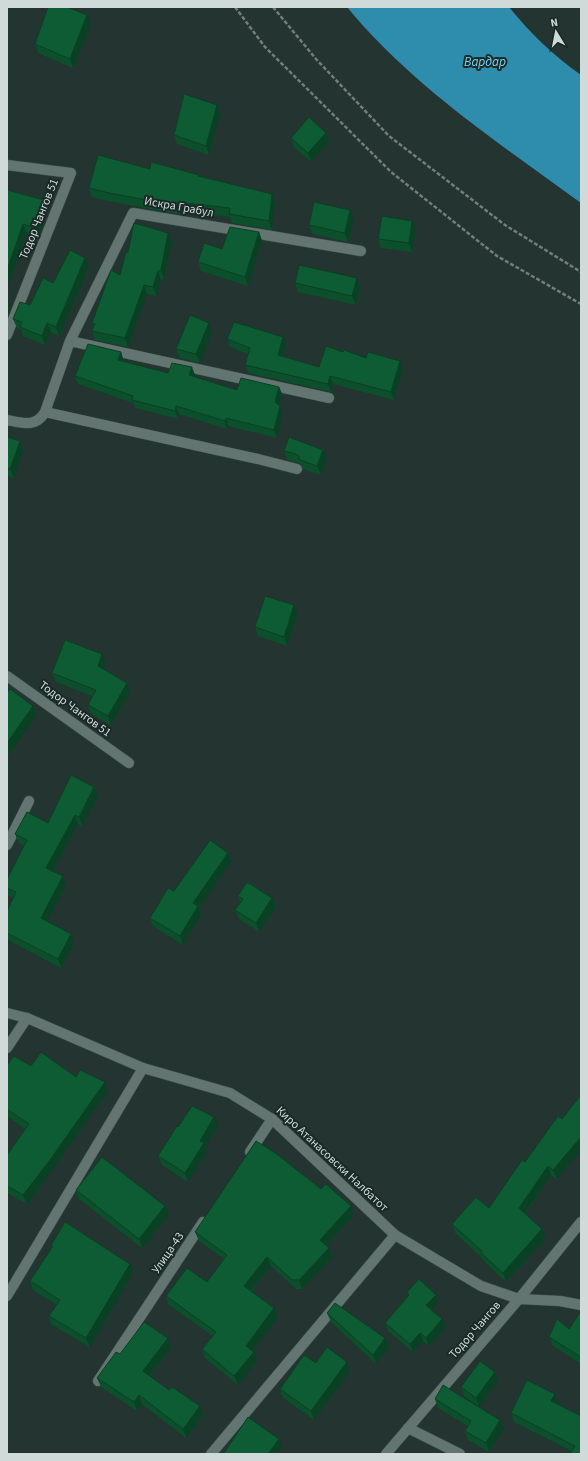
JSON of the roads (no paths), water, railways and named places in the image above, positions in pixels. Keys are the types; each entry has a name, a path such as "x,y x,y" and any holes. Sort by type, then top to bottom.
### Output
{"street":[{"name":"Тодор Чангов 51","path":"7,165 71,173 7,335"},
{"name":"Искра Грабул","path":"45,412 70,341 133,212 361,251"},
{"path":"70,341 329,398"},
{"path":"7,420 23,423 37,421 45,412 258,459 297,470"},
{"name":"Тодор Чангов 51","path":"7,676 129,763"},
{"path":"7,845 29,802"},
{"name":"Киро Атанасовски Налбатот","path":"7,1012 27,1018 144,1068 230,1094 272,1119 395,1235 481,1286 519,1299 560,1301 581,1305"},
{"path":"7,1048 27,1018"},
{"path":"7,1296 144,1068"},
{"path":"246,1158 272,1119"},
{"name":"Улица-43","path":"98,1381 207,1217"},
{"name":"Тодор Чангов","path":"386,1454 519,1299 581,1222"},
{"path":"211,1454 395,1235"},
{"path":"408,1428 460,1454"}],"water":[{"name":"Вардар","path":"347,7 509,7 543,44 581,75 581,203 488,136 428,88 372,35"}]}
